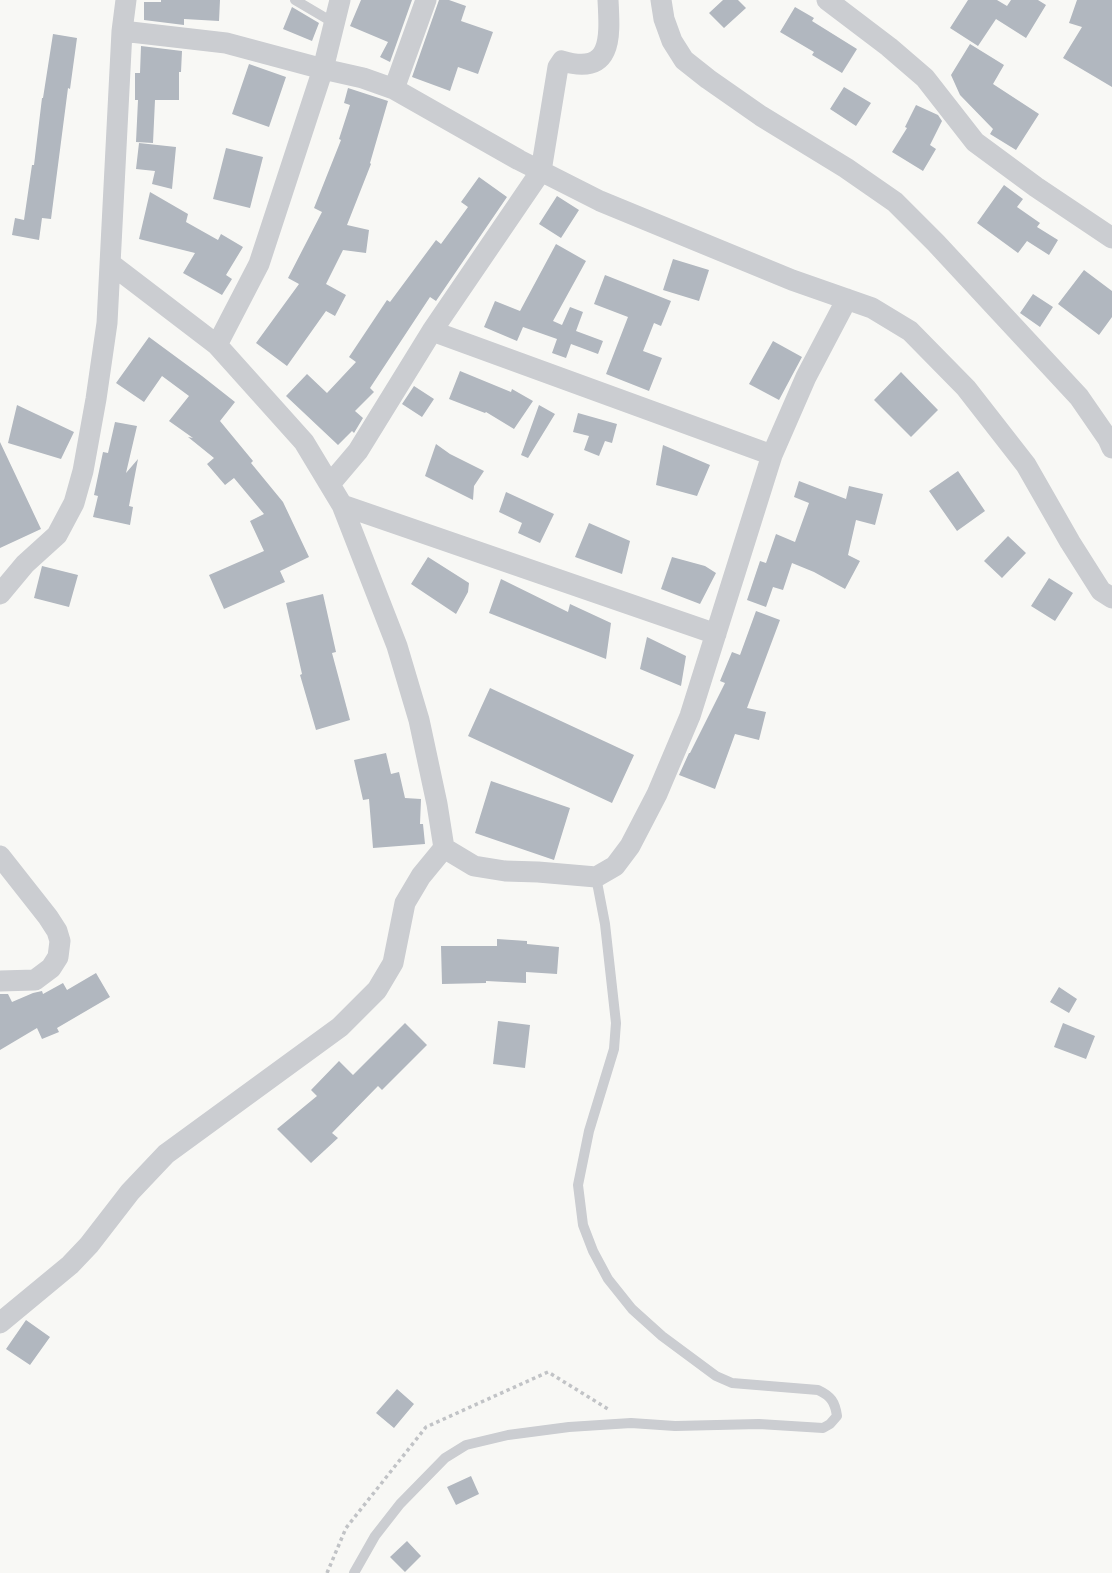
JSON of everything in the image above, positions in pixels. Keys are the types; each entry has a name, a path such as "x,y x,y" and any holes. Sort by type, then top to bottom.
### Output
{"street":[{"path":"1,589 57,534 74,503 83,471 107,323 122,30 126,0"},
{"path":"216,345 259,264 323,69 340,0"},
{"path":"394,89 426,0"},
{"path":"330,484 358,451 432,331 541,171 558,67 562,61 583,65 600,59 609,35 608,0"},
{"path":"661,0 672,41 684,60 761,116 846,168 895,202 1079,397 1112,448"},
{"path":"827,0 925,78 975,142 1112,238"},
{"path":"122,30 226,43 363,78 394,89 600,201 792,280 872,308 910,331 966,388 1026,465 1082,562 1101,591 1112,598"},
{"path":"0,1324 70,1265 130,1192 166,1154 340,1027 377,990 393,963 405,903 421,876 444,848 416,708 397,646 342,505 304,442 216,345 111,264"},
{"path":"444,848 474,866 505,871 596,877 615,866 630,846 657,794 690,716 772,455 806,377 848,299"},
{"path":"432,331 772,455"},
{"path":"342,505 716,634"},
{"path":"0,856 48,918 57,931 60,942 58,957 51,968 35,980 0,982"}],"lane":[{"path":"295,0 334,23"},
{"path":"354,1573 375,1536 400,1504 445,1458 466,1445 556,1428 631,1423 675,1426 759,1424 823,1428 831,1424 837,1416 829,1395 818,1390 732,1383 716,1376 662,1336 632,1309 608,1279 593,1251 583,1225 578,1185 589,1131 614,1049 615,1023 605,924 596,877"}],"building":[{"path":"220,0 219,21 184,19 184,25 144,20 144,2"},
{"path":"361,0 412,0 390,62 380,57 388,42 350,26"},
{"path":"439,0 449,0 466,6 461,21 493,32 478,74 458,67 450,91 412,77"},
{"path":"723,0 738,0 746,8 724,28 709,13"},
{"path":"968,0 997,0 1007,6 1011,0 1038,0 1046,5 1026,38 996,19 978,46 950,28"},
{"path":"1077,0 1112,0 1112,87 1063,58 1082,27 1069,23"},
{"path":"292,7 319,23 312,41 283,29"},
{"path":"795,7 857,49 842,73 780,32"},
{"path":"53,34 77,38 51,219 42,218 39,240 12,235 15,218 24,220"},
{"path":"970,44 1004,65 993,84 1039,114 1016,150 990,134 993,129 960,95 951,75"},
{"path":"141,46 182,51 179,100 155,100 153,143 136,142 138,100 135,100 135,73 140,73"},
{"path":"249,64 286,77 269,127 232,114"},
{"path":"844,87 871,103 856,126 830,109"},
{"path":"348,88 388,101 371,164 347,225 369,230 366,253 343,250 326,284 346,295 335,316 326,311 287,366 256,343 299,284 288,278 322,212 314,208 341,140 339,139 350,105 344,103"},
{"path":"916,105 938,115 942,121 930,145 936,149 923,171 892,152 907,128 905,127"},
{"path":"139,143 176,147 172,189 152,184 155,171 136,169"},
{"path":"226,148 263,157 250,208 213,199"},
{"path":"479,177 507,197 436,301 430,297 370,388 374,392 355,411 363,418 354,433 352,431 338,445 286,396 307,374 327,393 356,362 349,357 387,300 390,302 436,240 441,244 468,207 461,202"},
{"path":"1004,185 1023,199 1017,207 1040,223 1037,227 1058,240 1049,255 1027,241 1018,253 977,223"},
{"path":"150,192 188,214 186,222 218,240 221,234 243,247 226,275 232,279 222,295 183,273 195,253 139,239"},
{"path":"557,196 579,210 561,238 539,224"},
{"path":"556,244 586,261 553,321 562,325 570,307 583,312 576,331 603,341 598,354 571,344 566,358 552,353 557,339 523,327 517,341 484,327 495,301 520,311"},
{"path":"673,259 709,270 699,301 663,290"},
{"path":"1084,270 1112,291 1112,317 1099,335 1058,304"},
{"path":"605,275 671,301 661,326 654,323 643,351 662,358 649,391 606,374 628,317 594,304"},
{"path":"1033,294 1053,307 1040,327 1020,313"},
{"path":"149,337 235,402 220,421 283,502 309,557 280,571 285,582 224,609 209,575 264,551 250,521 264,514 234,478 225,485 207,464 214,458 188,437 193,438 169,421 189,396 162,376 144,402 116,383"},
{"path":"773,341 802,357 779,400 749,384"},
{"path":"460,371 511,392 512,389 533,401 514,429 486,412 449,399"},
{"path":"901,372 938,410 911,437 874,400"},
{"path":"414,386 434,399 422,417 402,404"},
{"path":"17,405 74,432 61,459 8,443"},
{"path":"539,405 555,414 528,458 521,455"},
{"path":"578,413 617,424 612,443 605,441 599,456 584,450 589,436 573,432"},
{"path":"115,422 137,426 126,473 138,459 129,506 133,507 130,525 93,517 98,496 94,495 103,452 108,453"},
{"path":"0,442 41,529 0,548"},
{"path":"436,444 484,471 474,486 473,500 425,476"},
{"path":"663,445 710,465 697,496 656,485"},
{"path":"958,471 985,511 957,531 929,491"},
{"path":"799,481 846,499 849,486 883,494 875,525 856,520 848,555 860,561 845,589 792,563 783,590 773,587 766,607 747,600 760,561 766,563 776,534 795,542 809,503 794,497"},
{"path":"506,492 554,514 540,543 518,533 522,523 499,512"},
{"path":"589,523 630,541 622,574 575,557"},
{"path":"1008,536 1026,553 1002,578 984,561"},
{"path":"428,557 469,583 468,592 456,614 411,584"},
{"path":"672,557 705,566 716,573 700,604 661,589"},
{"path":"42,566 78,575 69,607 34,598"},
{"path":"1049,578 1073,593 1055,621 1031,606"},
{"path":"501,579 568,612 570,604 611,623 606,659 489,613"},
{"path":"323,594 336,652 332,653 350,720 316,730 300,675 302,674 286,603"},
{"path":"756,611 780,620 747,708 766,712 759,740 735,734 715,789 679,775 725,683 720,681 732,652 740,655"},
{"path":"647,637 686,656 681,686 640,669"},
{"path":"490,688 634,755 612,803 468,736"},
{"path":"386,753 391,774 399,772 405,798 421,799 420,824 423,824 425,844 373,848 369,799 363,800 354,760"},
{"path":"491,781 570,808 554,860 475,833"},
{"path":"497,939 559,947 557,974 526,972 526,983 486,981 442,984 441,946 497,946"},
{"path":"96,973 110,997 57,1028 59,1032 42,1039 37,1028 0,1050 0,994 8,994 12,1002 33,993 42,991 43,994 63,983 67,990"},
{"path":"1059,987 1077,999 1069,1013 1050,1002"},
{"path":"498,1021 530,1025 525,1068 493,1064"},
{"path":"405,1023 427,1045 382,1090 378,1086 332,1133 338,1138 311,1163 277,1129 317,1096 311,1090 339,1061 353,1075"},
{"path":"1063,1023 1095,1036 1086,1059 1054,1047"},
{"path":"26,1320 50,1337 30,1365 6,1349"},
{"path":"397,1389 414,1404 394,1428 376,1413"},
{"path":"471,1476 479,1494 456,1505 447,1487"},
{"path":"407,1541 421,1556 405,1572 390,1557"}]}
